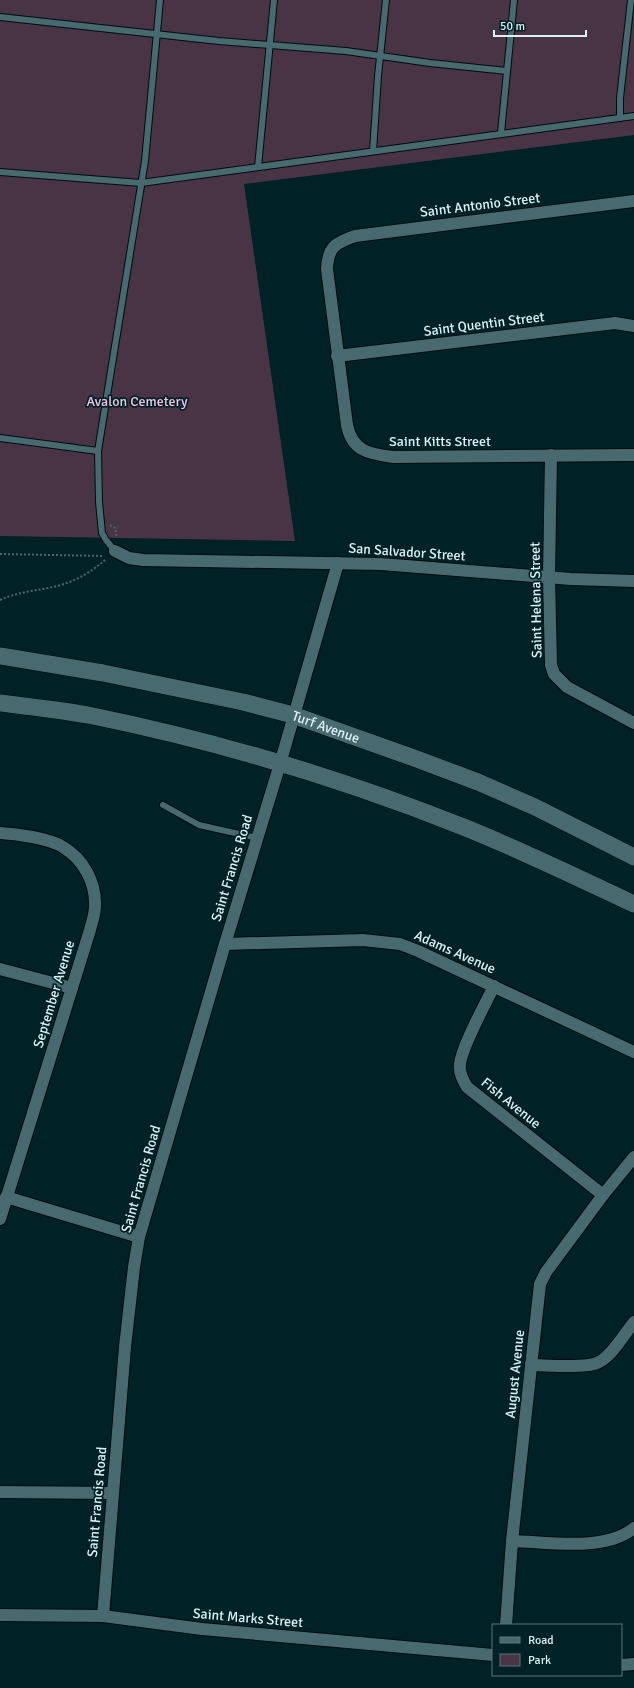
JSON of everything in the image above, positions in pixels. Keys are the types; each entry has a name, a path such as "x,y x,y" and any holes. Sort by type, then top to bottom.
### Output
{"main road":[{"name":"Turf Avenue","path":"0,656 103,673 243,702 293,715 478,782 541,810 634,857"},
{"path":"0,703 92,716 170,734 280,764 374,795 466,828 634,904"}],"street":[{"name":"Saint Antonio Street","path":"332,247 341,241 362,235 634,200"},
{"name":"Saint Kitts Street","path":"332,247 329,254 327,269 337,356 349,434 352,441 364,451 393,457 634,455"},
{"name":"Saint Quentin Street","path":"337,356 615,324 634,326"},
{"name":"Saint Helena Street","path":"551,455 549,577 551,664 554,674 576,694 634,723"},
{"path":"115,551 129,558 143,560 338,562"},
{"name":"San Salvador Street","path":"280,764 338,562 422,566 549,577 634,581"},
{"name":"Saint Francis Road","path":"103,1616 125,1348 134,1267 139,1237 225,944 280,764"},
{"name":"September Avenue","path":"0,833 40,839 62,846 82,863 93,883 95,906 90,930 0,1219"},
{"name":"Adams Avenue","path":"225,944 363,940 383,941 418,951 634,1052"},
{"path":"0,969 72,988"},
{"name":"Fish Avenue","path":"494,986 462,1056 460,1072 463,1080 467,1087 602,1195"},
{"name":"August Avenue","path":"506,1624 512,1541 540,1284 546,1272 602,1195 634,1157"},
{"path":"6,1197 139,1237"},
{"path":"531,1365 583,1365 600,1362 607,1356 634,1322"},
{"path":"0,1492 113,1493"},
{"path":"512,1541 595,1544 614,1540 634,1528"},
{"name":"Saint Marks Street","path":"0,1615 103,1616 202,1629 492,1655"},
{"path":"622,1665 634,1664"}],"lane":[{"path":"115,551 102,533 99,502 98,451 145,161 160,0"},
{"path":"258,167 274,0"},
{"path":"373,151 380,55 386,0"},
{"path":"501,133 514,0"},
{"path":"620,118 621,91 630,0"},
{"path":"0,17 157,34 380,55 430,63 507,71"},
{"path":"0,172 141,183 634,116"},
{"path":"0,438 98,451"},
{"path":"163,805 199,825 257,838"}],"path":[{"path":"0,554 110,556 95,569 64,584 17,593 0,600"}],"green space":[{"name":"Avalon Cemetery","path":"0,0 634,0 634,135 244,184 295,541 0,536"}]}
